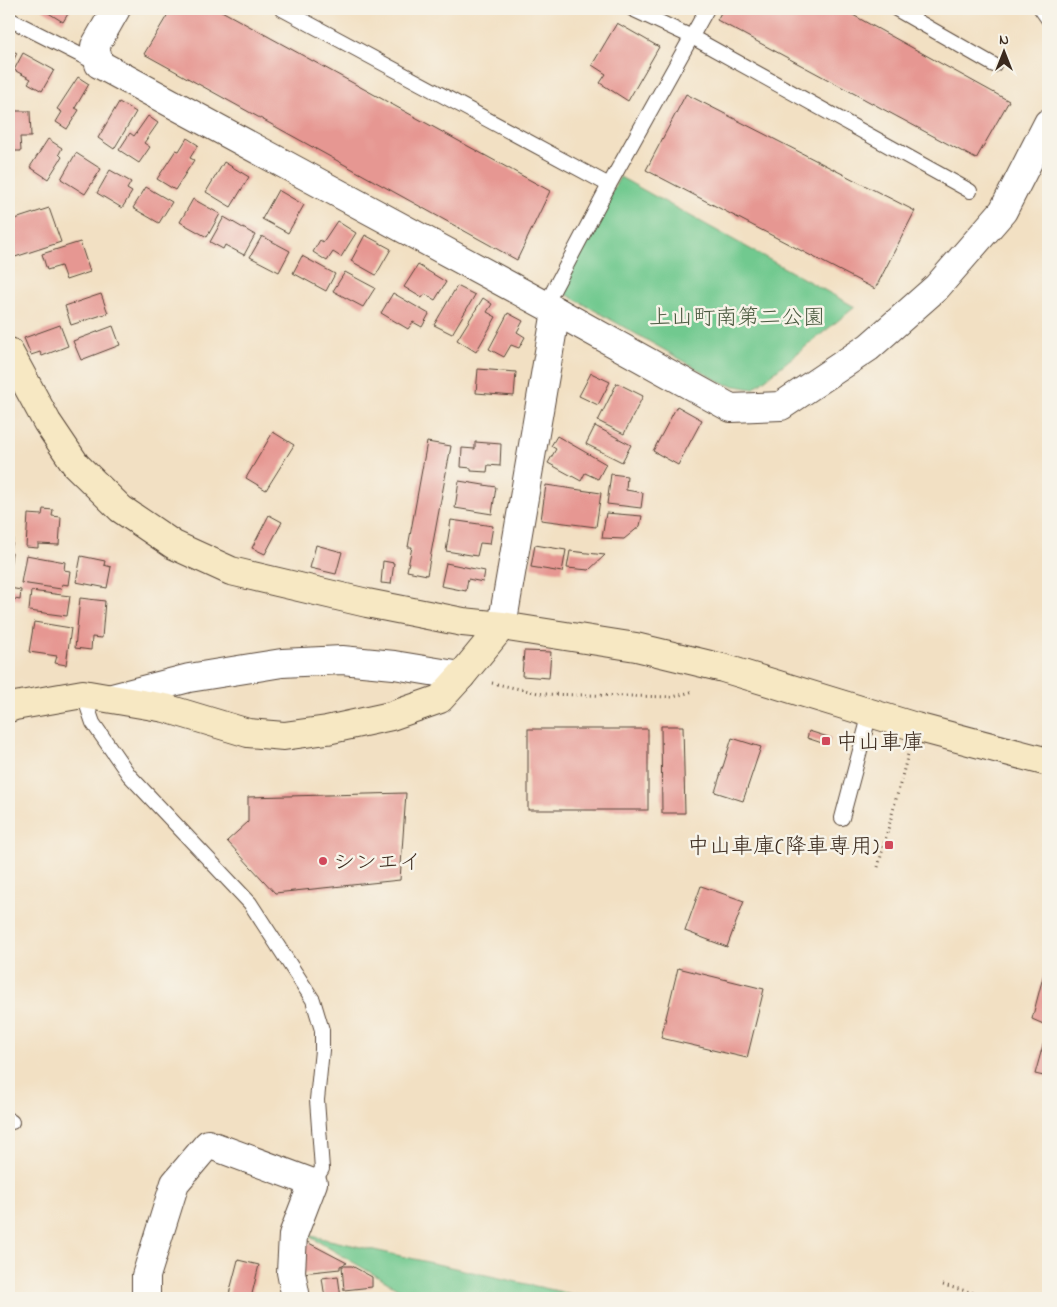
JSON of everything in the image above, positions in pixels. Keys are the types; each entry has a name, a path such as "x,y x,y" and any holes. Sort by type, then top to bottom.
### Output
{"street":[{"path":"116,9 95,46 99,64 551,308 731,408 781,406 869,346 937,287 1003,211 1048,123"},
{"path":"9,708 83,694 165,708 248,733 284,736 327,730 391,716 440,699 502,626 551,308"},
{"path":"9,352 46,422 76,465 121,509 174,545 231,571 367,604 463,622 502,626 636,647 723,668 870,713 1048,762"},
{"path":"112,698 189,678 282,663 342,660 394,665 461,676"},
{"path":"146,1298 146,1276 175,1183 208,1144 313,1183 293,1235 290,1272 296,1298"}],"lane":[{"path":"282,9 609,185"},
{"path":"632,9 692,37 970,191"},
{"path":"551,308 609,185 707,9"},
{"path":"896,9 994,65"},
{"path":"1042,9 1048,19"},
{"path":"9,19 99,64"},
{"path":"83,694 93,723 129,775 250,903 314,1000 322,1030 317,1100 322,1169 313,1183"},
{"path":"842,818 870,713"}],"path":[{"path":"461,676 543,694 673,697 702,689 723,668"},
{"path":"878,867 908,752"},
{"path":"943,1285 993,1298"}],"green space":[{"name":"上山町南第二公園","path":"620,177 855,307 753,389 724,384 557,289"},
{"path":"307,1235 589,1298 414,1298"}],"building":[{"path":"42,9 71,9 63,22"},
{"path":"171,9 218,9 550,191 517,260 144,54"},
{"path":"723,9 842,9 1009,101 976,159 717,20"},
{"path":"617,23 659,47 628,101 600,83 606,74 592,65"},
{"path":"9,49 17,53 9,69"},
{"path":"23,53 54,70 42,91 28,83 31,79 14,70"},
{"path":"78,77 89,84 75,108 79,110 67,129 56,122 62,112 57,109"},
{"path":"686,94 915,211 875,289 646,170"},
{"path":"119,102 136,112 114,149 98,138"},
{"path":"9,111 30,111 31,137 20,137 21,151 9,151"},
{"path":"148,116 158,123 144,143 150,147 139,163 119,150 130,133 134,136"},
{"path":"187,138 198,145 190,158 194,160 175,190 157,179 176,150 179,151"},
{"path":"48,139 62,148 59,154 62,157 48,179 30,167"},
{"path":"76,153 101,169 85,194 61,179"},
{"path":"224,162 249,177 231,207 206,192"},
{"path":"110,170 131,182 127,189 132,192 122,208 97,193"},
{"path":"146,187 172,202 159,223 133,208"},
{"path":"278,190 304,205 288,233 262,219"},
{"path":"193,199 220,214 207,237 180,222"},
{"path":"49,208 61,242 12,258 9,248 9,221"},
{"path":"224,217 255,235 244,255 225,245 223,249 210,242"},
{"path":"337,221 356,233 341,257 333,252 327,261 313,252 320,240 323,242"},
{"path":"365,235 391,249 376,275 351,261"},
{"path":"262,236 290,251 279,272 250,257"},
{"path":"80,242 90,272 66,280 61,266 47,270 42,254"},
{"path":"302,256 335,274 326,291 293,273"},
{"path":"418,265 446,282 435,300 425,294 422,298 404,287"},
{"path":"345,272 375,288 363,307 333,291"},
{"path":"457,286 475,295 452,334 434,325"},
{"path":"393,293 429,314 422,327 413,322 408,329 381,313"},
{"path":"101,294 108,313 71,325 65,306"},
{"path":"483,298 492,304 487,312 496,317 476,352 457,340"},
{"path":"508,313 523,321 517,332 525,337 519,348 511,345 504,357 489,349"},
{"path":"60,325 68,346 42,356 40,352 31,355 24,338"},
{"path":"113,326 120,345 81,360 73,341"},
{"path":"478,369 516,372 514,396 476,393"},
{"path":"591,373 610,382 598,405 579,396"},
{"path":"617,383 643,396 624,434 598,421"},
{"path":"677,406 702,420 678,465 653,451"},
{"path":"595,426 631,445 622,462 586,444"},
{"path":"273,432 294,445 266,490 246,478"},
{"path":"557,436 606,464 598,479 585,473 581,481 548,463 556,449 551,446"},
{"path":"427,442 451,446 427,575 407,571 412,547 408,547"},
{"path":"475,442 501,444 500,466 488,465 487,472 471,471 471,468 461,467 462,448 475,449"},
{"path":"611,474 627,476 626,490 643,493 641,508 607,504"},
{"path":"459,481 496,487 492,514 455,508"},
{"path":"546,485 601,493 596,527 541,520"},
{"path":"43,509 53,510 52,516 61,517 59,545 38,544 38,548 26,547 28,514 42,515"},
{"path":"606,513 642,516 640,526 624,539 602,538"},
{"path":"269,515 282,522 265,554 252,548"},
{"path":"451,520 493,526 490,544 480,543 477,556 446,551"},
{"path":"9,530 14,530 12,546 9,545"},
{"path":"316,545 342,552 336,574 310,568"},
{"path":"535,545 566,550 562,572 531,567"},
{"path":"570,551 605,555 589,570 567,568"},
{"path":"9,552 12,553 10,567 9,567"},
{"path":"26,555 65,562 64,570 70,571 68,585 62,584 61,589 21,583"},
{"path":"81,556 105,561 104,565 111,567 107,588 76,582"},
{"path":"383,561 394,563 391,584 381,583"},
{"path":"446,563 485,571 483,582 468,579 466,591 441,586"},
{"path":"9,588 21,590 20,600 9,598"},
{"path":"31,591 70,596 67,616 29,611"},
{"path":"80,598 105,601 102,638 92,637 91,650 75,648"},
{"path":"34,622 71,628 66,665 55,663 57,656 29,652"},
{"path":"524,651 551,652 549,678 522,676"},
{"path":"661,726 683,726 685,813 662,813"},
{"path":"528,729 648,729 648,810 528,810"},
{"path":"809,731 831,738 828,745 807,738"},
{"path":"732,738 761,747 743,801 715,792"},
{"name":"シンエイ","path":"406,793 400,880 275,893 227,841 248,822 248,797"},
{"path":"701,886 744,901 727,947 685,931"},
{"path":"1048,958 1048,1026 1032,1019"},
{"path":"678,968 764,989 747,1058 661,1038"},
{"path":"1048,1027 1048,1077 1035,1074"},
{"path":"1048,1142 1048,1156 1044,1155"},
{"path":"305,1241 347,1263 340,1266 340,1269 302,1273"},
{"path":"238,1260 259,1265 251,1298 228,1298"},
{"path":"342,1266 352,1266 372,1277 372,1287 344,1290"},
{"path":"338,1276 341,1298 325,1298 322,1278"}],"place":[{"name":"中山車庫","path":"826,741"},
{"name":"中山車庫(降車専用)","path":"889,845"},
{"name":"シンエイ","path":"323,861"}]}
